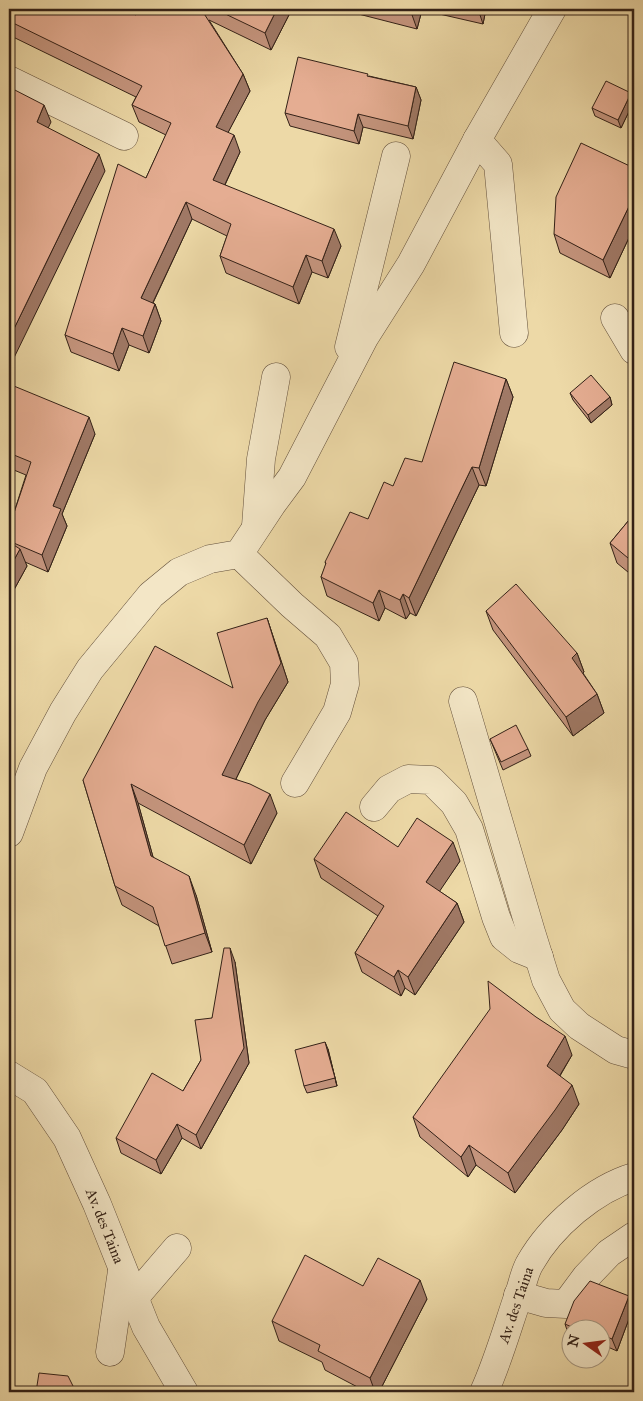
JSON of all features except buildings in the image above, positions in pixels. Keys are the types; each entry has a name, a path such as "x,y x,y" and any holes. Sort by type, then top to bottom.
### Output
{"street":[{"path":"9,833 33,768 63,712 90,668 151,594 179,572 210,559 240,554 292,477 364,338 411,264 477,140 552,9"},
{"path":"9,80 124,136"},
{"path":"477,140 498,164 514,333"},
{"path":"338,389 396,156"},
{"path":"615,318 634,350"},
{"path":"256,528 261,459 276,377"},
{"path":"240,554 292,605 328,636 344,663 345,684 336,712 295,782"},
{"path":"463,701 530,932 546,980 562,1010 579,1026 616,1050 634,1055"},
{"path":"374,807 390,789 408,778 431,780 454,803 469,829 504,937 519,949 539,957"},
{"name":"Av. des Taina","path":"9,1075 35,1091 67,1138 97,1204 146,1327 184,1392"},
{"name":"Av. des Taina","path":"484,1392 504,1342 530,1263 556,1228 587,1200 634,1177"},
{"path":"518,1295 546,1303 566,1304 586,1277 609,1253 634,1236"},
{"path":"134,1298 177,1248"},
{"path":"110,1352 122,1269"}]}
